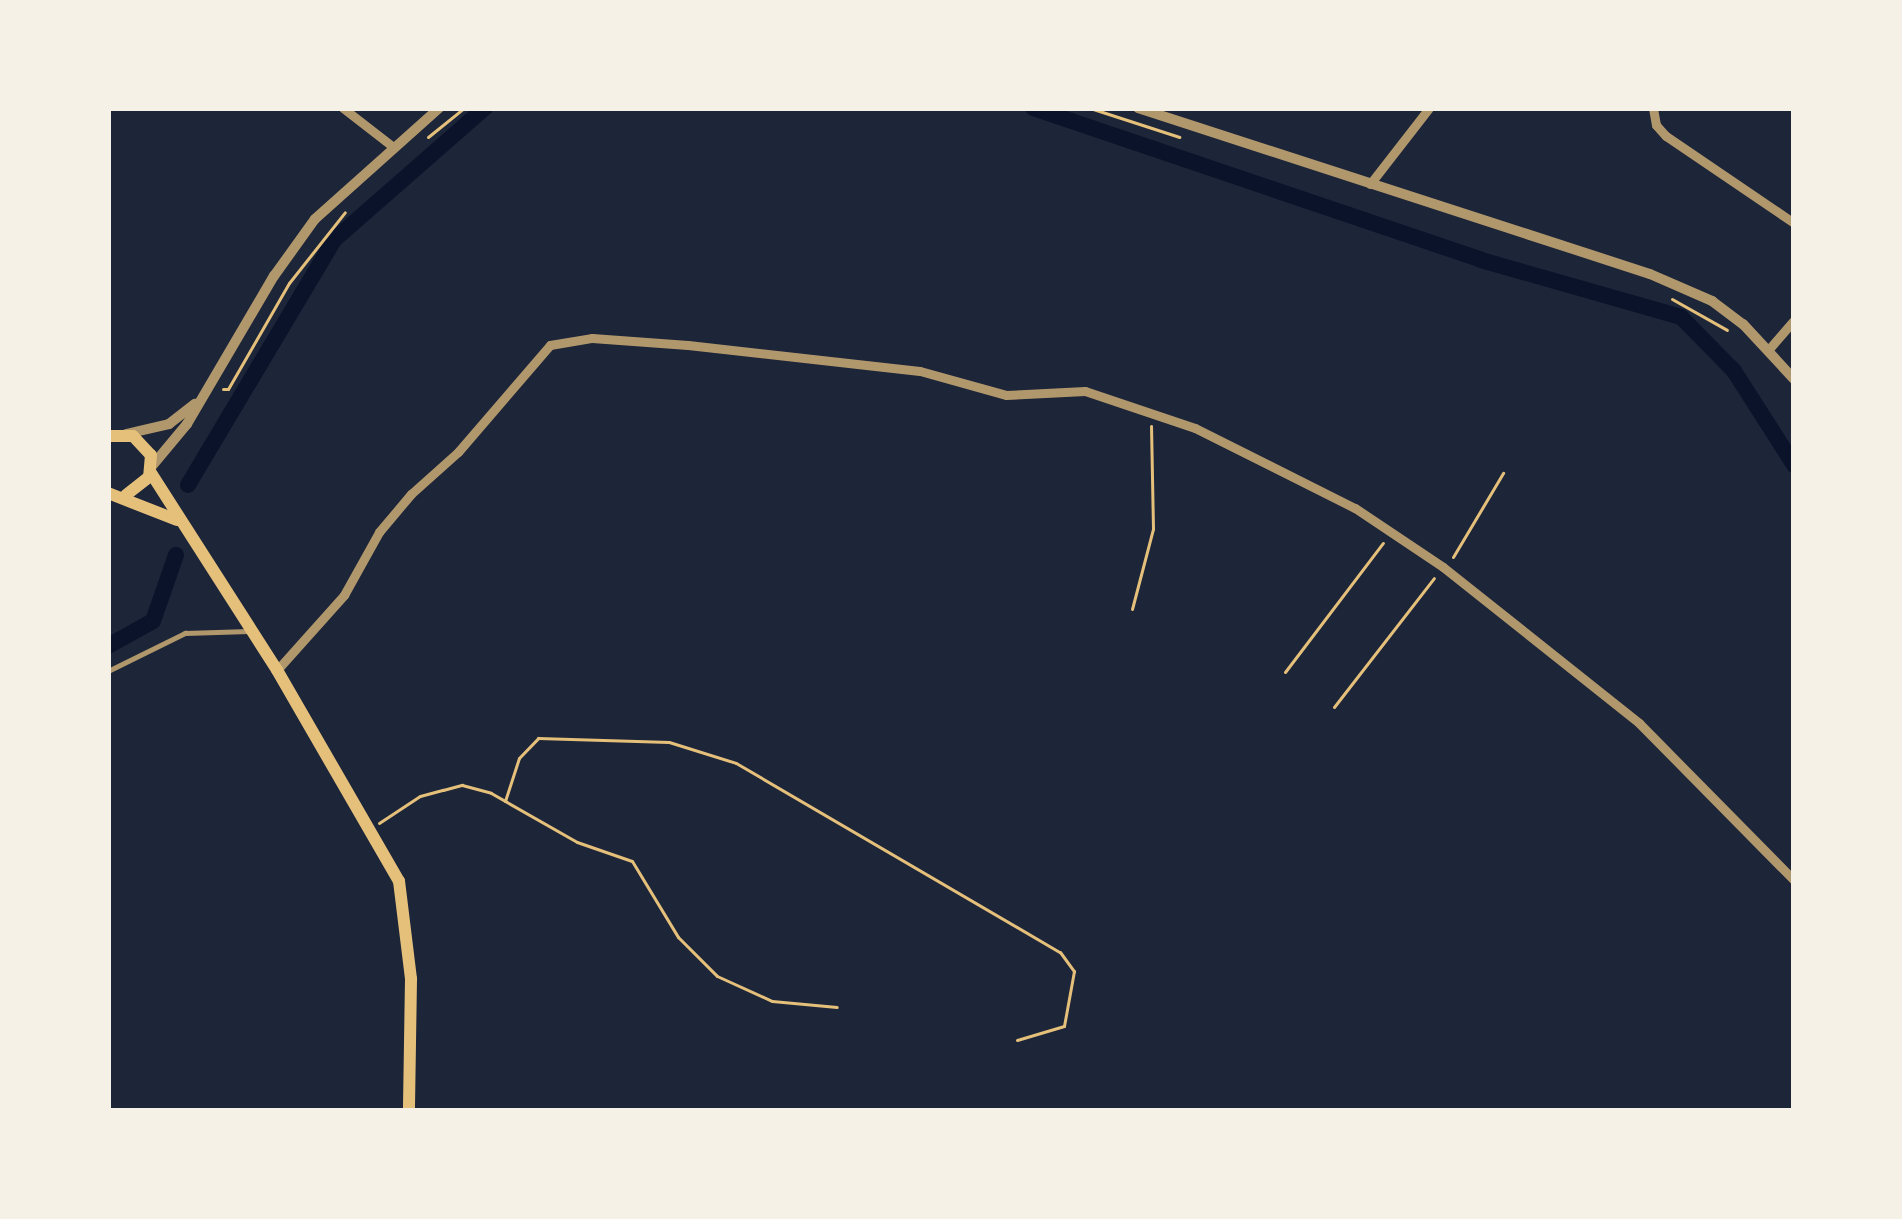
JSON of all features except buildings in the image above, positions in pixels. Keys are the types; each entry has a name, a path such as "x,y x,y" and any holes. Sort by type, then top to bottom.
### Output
{"main road":[{"path":"108,436 126,434 145,446 151,469 177,520 277,670 372,827 399,881 406,910 410,1111"},
{"path":"126,495 142,488 151,469"},
{"path":"108,493 126,495 177,520"}],"street":[{"path":"343,108 392,146"},
{"path":"151,469 188,424 315,219 439,108"},
{"path":"1138,108 1650,274 1712,301 1769,349 1794,380"},
{"path":"1370,184 1429,108"},
{"path":"1653,108 1656,125 1666,136 1794,223"},
{"path":"1769,349 1794,320"},
{"path":"277,670 344,595 380,532 411,494 472,438 550,345 592,338 794,356 920,370 1006,395 1084,391 1195,428 1355,508 1444,568 1639,724 1794,880"},
{"path":"126,434 170,424 198,402"}],"lane":[{"path":"108,671 185,633 253,631"}],"path":[{"path":"419,145 464,108"},
{"path":"1090,108 1179,136"},
{"path":"206,389 228,389 289,283 345,212"},
{"path":"1666,296 1738,338"},
{"path":"1132,609 1153,529 1150,412"},
{"path":"1334,707 1444,568 1503,472"},
{"path":"1286,672 1391,532"},
{"path":"505,802 519,758 538,738 669,742 736,764 1060,952 1074,971 1064,1026 1017,1040"},
{"path":"372,827 420,796 462,785 505,802 577,842 632,861 678,937 717,976 772,1001 837,1007"}],"shaded area":[{"path":"108,108 1794,108 1794,1111 108,1111"}],"waterway":[{"path":"188,485 334,240 485,108"},
{"path":"1033,108 1481,260 1681,317 1734,371 1794,465"},
{"path":"108,646 153,621 176,555"}]}
